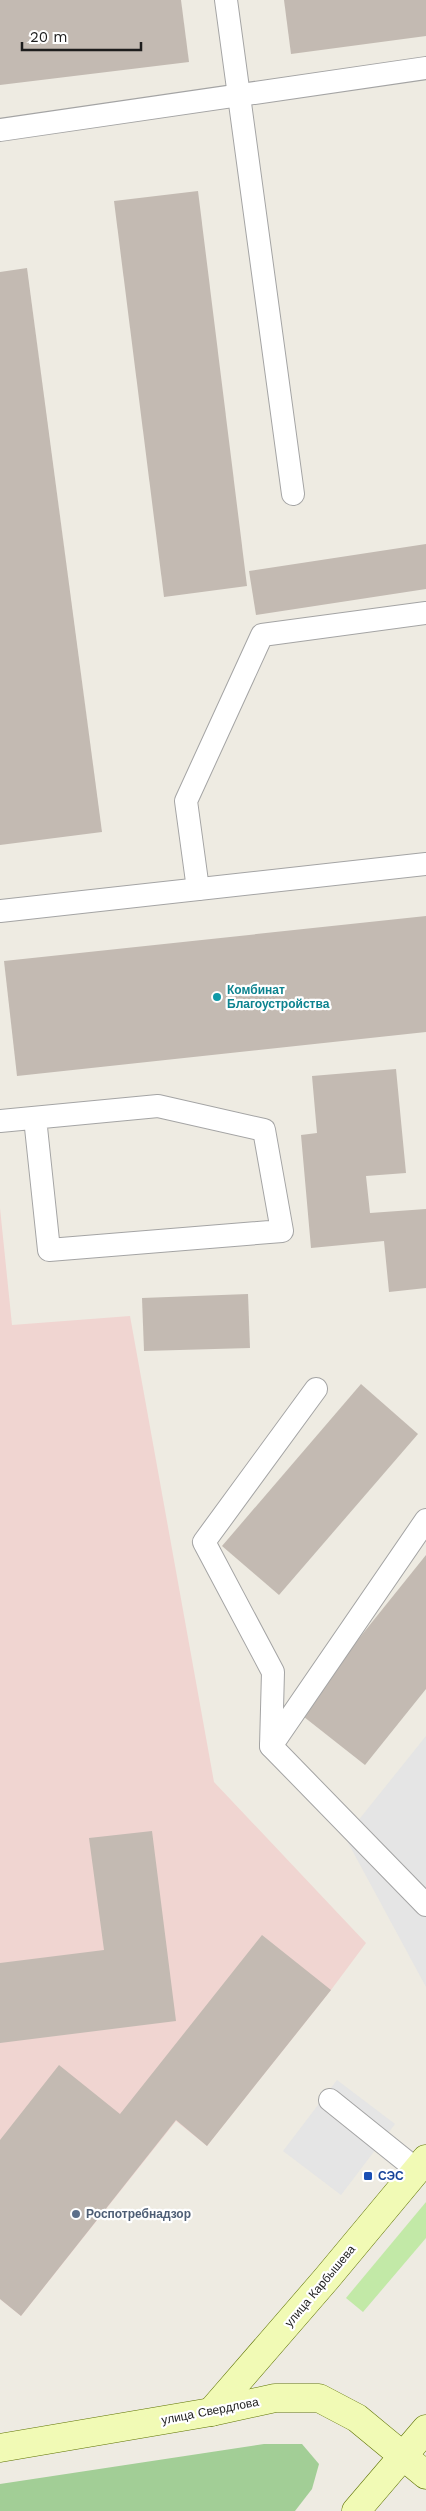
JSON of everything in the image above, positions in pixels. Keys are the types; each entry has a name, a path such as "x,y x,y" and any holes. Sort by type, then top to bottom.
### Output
{"street":[{"name":"улица Карбышева","path":"211,2412 327,2278 422,2164"},
{"name":"улица Свердлова","path":"0,2448 211,2412 275,2398 319,2398 357,2418 426,2475"},
{"path":"356,2511 426,2429"}],"lane":[{"path":"226,0 293,494"},
{"path":"0,130 426,68"},
{"path":"198,889 186,801 262,635 426,613"},
{"path":"0,911 426,864"},
{"path":"0,1121 158,1106 264,1130 282,1231 49,1250 35,1118"},
{"path":"316,1389 204,1542 273,1672 271,1746 426,1905"},
{"path":"271,1746 426,1520"},
{"path":"330,2100 422,2164"}],"shaded area":[{"path":"0,1208 12,1325 130,1316 214,1782 366,1943 207,2146 176,2121 21,2316 0,2299"},
{"path":"426,1736 426,1987 345,1837"},
{"path":"337,2080 395,2124 341,2195 283,2151"}],"green space":[{"path":"426,2202 426,2238 363,2312 346,2298"},
{"path":"264,2444 302,2444 319,2464 312,2489 295,2511 0,2511 0,2484"}],"building":[{"path":"0,0 181,0 189,62 0,85"},
{"path":"284,0 426,0 426,36 291,54"},
{"path":"198,191 247,586 164,597 114,201"},
{"path":"27,268 102,832 0,845 0,272"},
{"path":"426,544 426,589 256,615 249,571"},
{"name":"Комбинат Благоустройства","path":"426,916 426,1032 17,1076 4,961"},
{"path":"396,1069 406,1173 366,1176 370,1213 426,1209 426,1288 389,1292 384,1241 311,1248 301,1135 317,1133 312,1076"},
{"path":"248,1294 250,1348 144,1351 142,1298"},
{"path":"361,1384 418,1434 279,1595 222,1546"},
{"path":"426,1555 426,1689 365,1765 299,1713"},
{"path":"152,1831 176,2021 0,2043 0,1963 104,1950 89,1838"},
{"path":"262,1935 331,1990 207,2146 176,2120 21,2316 0,2299 0,2140 59,2065 120,2114"}],"place":[{"name":"Комбинат Благоустройства","path":"217,997"},
{"name":"СЭС","path":"368,2176"},
{"name":"Роспотребнадзор","path":"76,2214"}]}
